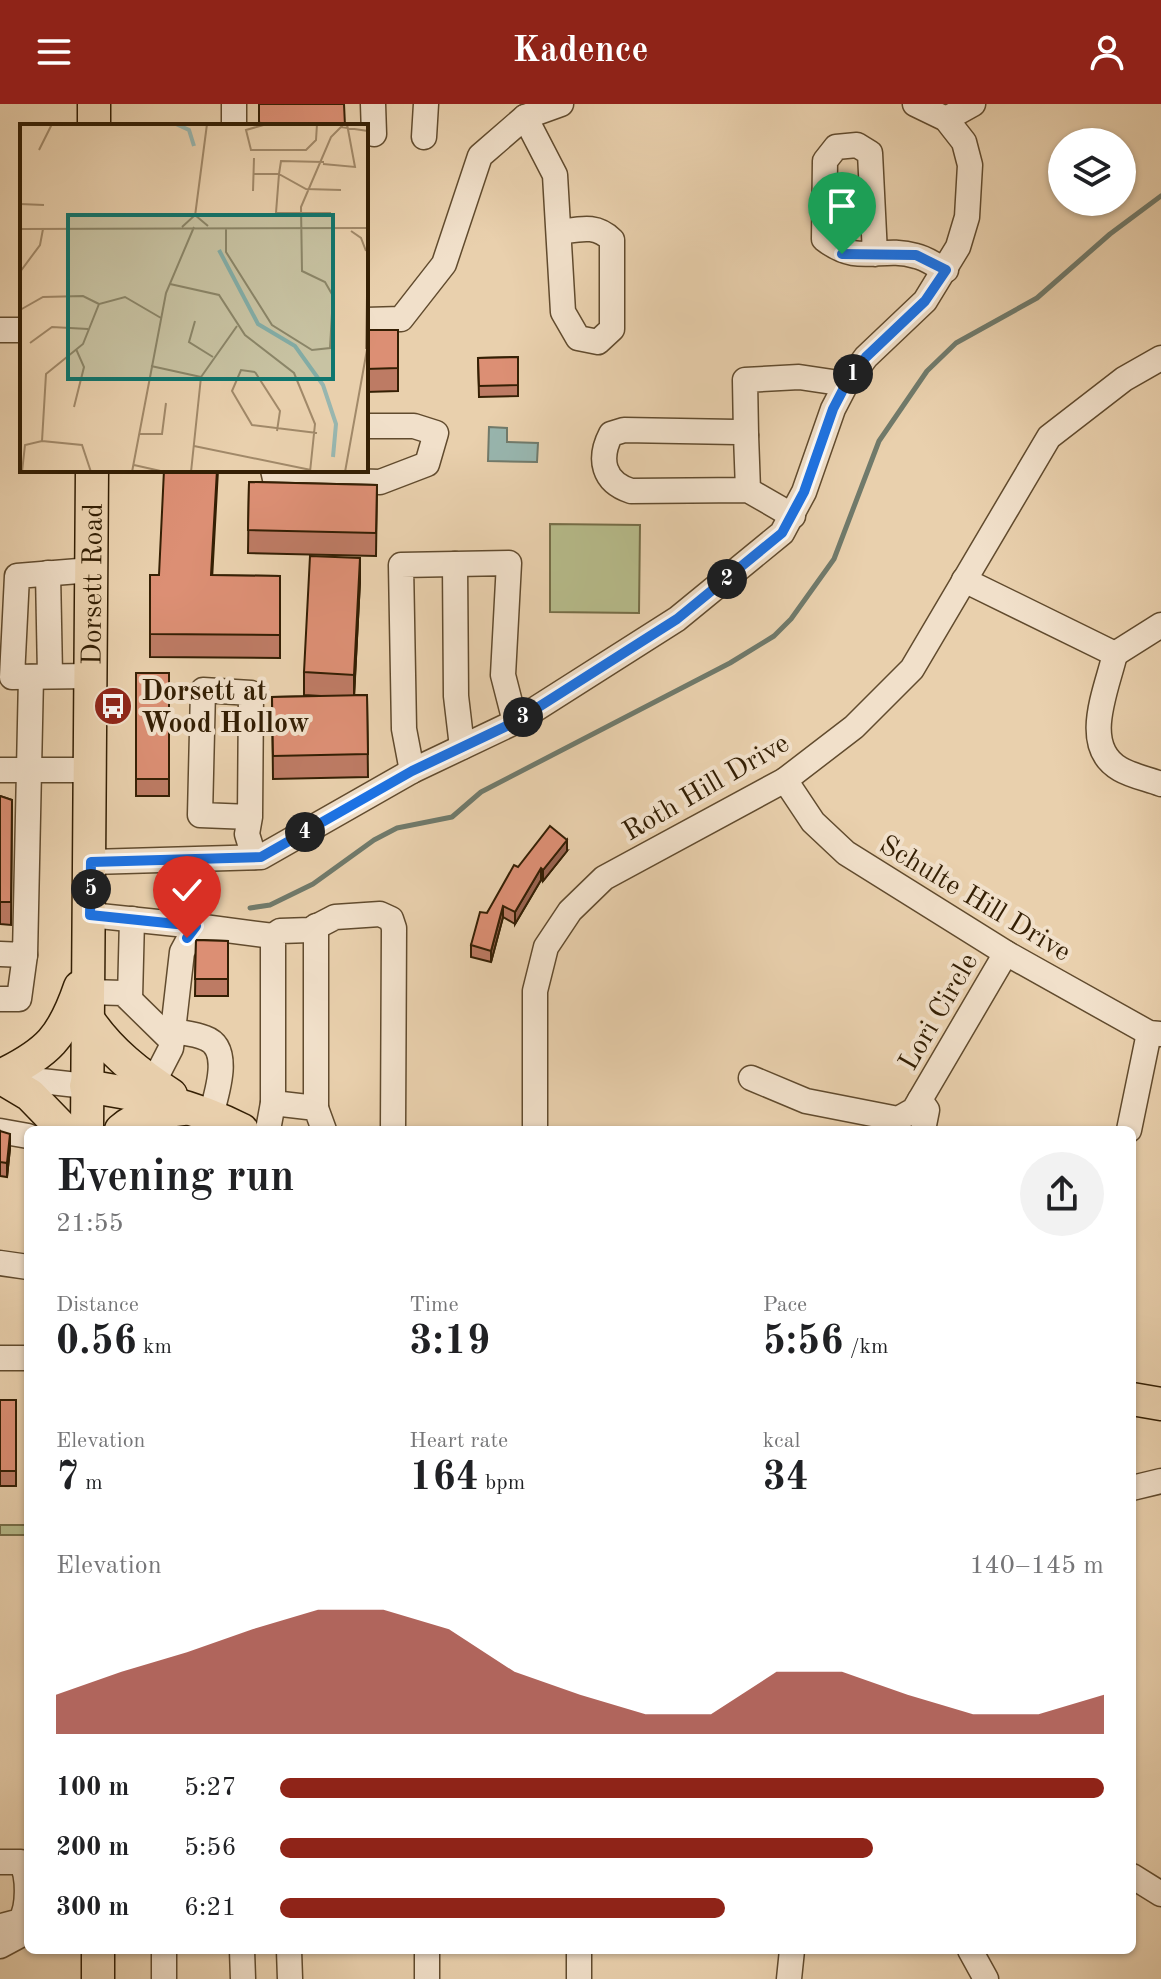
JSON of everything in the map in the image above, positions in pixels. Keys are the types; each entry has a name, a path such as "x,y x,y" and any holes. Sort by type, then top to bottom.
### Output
{"main road":[{"name":"Dorsett Road","path":"87,1126 92,472"},
{"path":"60,1126 30,1095 0,1077 49,1048 88,991"},
{"path":"88,991 102,1040 194,1117"},
{"path":"86,1086 153,1096 194,1117"},
{"path":"126,1126 153,1114 194,1117 227,1126"},
{"path":"1136,1400 1161,1404"},
{"path":"98,1954 98,1979"}],"street":[{"path":"373,104 374,134"},
{"path":"424,137 426,104"},
{"path":"368,320 401,319 444,264 480,156 525,117 561,104"},
{"path":"91,862 261,857 412,771 515,722 677,619 782,533 793,516 833,409 846,384 866,357 925,301 946,270 967,217 970,165 964,142 946,119 915,104"},
{"path":"946,119 973,104"},
{"path":"525,117 555,175 559,232"},
{"path":"875,254 916,255 946,270"},
{"name":"Roth Hill Drive","path":"535,1126 535,991 546,947 570,911 604,878 785,780 854,727 912,669 1049,437 1124,379 1161,358"},
{"path":"748,490 745,380 799,377 846,384"},
{"path":"273,472 275,479 380,482 427,464 436,433 414,426 368,426"},
{"path":"746,435 736,432 656,431 611,434 604,447 605,473 615,486 631,491 748,490 793,516"},
{"path":"412,771 404,729 401,565 509,563 503,675 515,722"},
{"path":"455,564 456,696 462,747"},
{"path":"0,999 19,999 25,955 30,770 14,580 20,574 91,570"},
{"path":"23,677 48,573"},
{"path":"964,580 1115,654"},
{"path":"1161,625 1115,654 1097,733 1101,753 1120,769 1161,784"},
{"path":"23,677 91,676"},
{"path":"250,817 200,815 203,690 251,693 250,817 247,834 254,857"},
{"path":"0,770 91,770"},
{"name":"Schulte Hill Drive","path":"785,780 813,822 846,853 1006,953 1155,1034"},
{"path":"0,806 16,806 27,816"},
{"path":"90,915 273,936 316,926 335,917 380,914 391,919 394,928 393,1126"},
{"path":"130,998 132,919"},
{"path":"153,1083 173,1036 182,952 196,926"},
{"path":"273,1103 320,1119 316,926"},
{"path":"269,1126 273,1103 273,936"},
{"name":"Lori Circle","path":"751,1078 806,1101 879,1124 898,1119 914,1110 1006,953"},
{"path":"0,954 25,955"},
{"path":"88,991 119,992 173,1036 208,1038 215,1045 220,1056 219,1082 194,1117"},
{"path":"1130,1126 1155,1034"},
{"path":"0,1077 86,1086"},
{"name":"Lori Circle","path":"920,1100 927,1110 924,1126"},
{"path":"0,1131 24,1135"},
{"path":"0,1263 24,1266"},
{"path":"0,1358 24,1358"},
{"path":"1136,1487 1161,1481"},
{"path":"0,1862 21,1862 24,1868"},
{"path":"1136,1878 1161,1894"},
{"path":"9,1934 24,1915"},
{"path":"164,1954 164,1979"},
{"path":"242,1954 243,1979"},
{"path":"289,1954 290,1979"},
{"path":"427,1954 427,1979"},
{"path":"579,1954 579,1979"},
{"path":"789,1979 792,1954"},
{"path":"972,1954 986,1979"}],"green space":[{"path":"550,524 640,525 639,613 550,612"},
{"path":"0,1525 24,1525 24,1535 0,1535"}],"water":[{"path":"489,427 507,428 507,442 538,443 537,462 488,461"}],"building":[{"path":"259,104 344,104 345,124 259,122"},
{"path":"368,330 398,330 398,368 368,369"},
{"path":"518,357 518,385 479,386 478,358"},
{"path":"164,472 217,472 211,575 280,576 280,635 150,634 150,575 159,575"},
{"path":"249,482 377,485 376,533 248,530"},
{"path":"310,556 360,558 354,675 304,672"},
{"path":"136,673 169,673 169,779 136,779"},
{"path":"367,695 368,754 273,756 272,697"},
{"path":"0,796 12,800 11,902 0,902"},
{"path":"550,826 567,840 543,870 541,868 515,912 503,906 491,951 471,945 480,912 487,913 514,865 518,867"},
{"path":"196,940 228,941 228,979 195,979"},
{"path":"0,1131 10,1134 7,1163 0,1162"},
{"path":"0,1400 16,1400 16,1471 0,1471"}],"waterway":[{"path":"250,908 270,905 313,884 374,840 397,828 452,817 481,792 730,663 774,636 791,619 834,559 879,441 927,371 956,343 1037,298 1110,234 1161,196"}],"place":[{"name":"Dorsett at Wood Hollow","path":"113,706"}],"route":[{"path":"187,938 196,926 90,915 91,862 261,857 412,771 515,722 677,619 782,533 804,492 833,409 846,384 866,357 925,301 946,270 916,255 842,254"}]}
